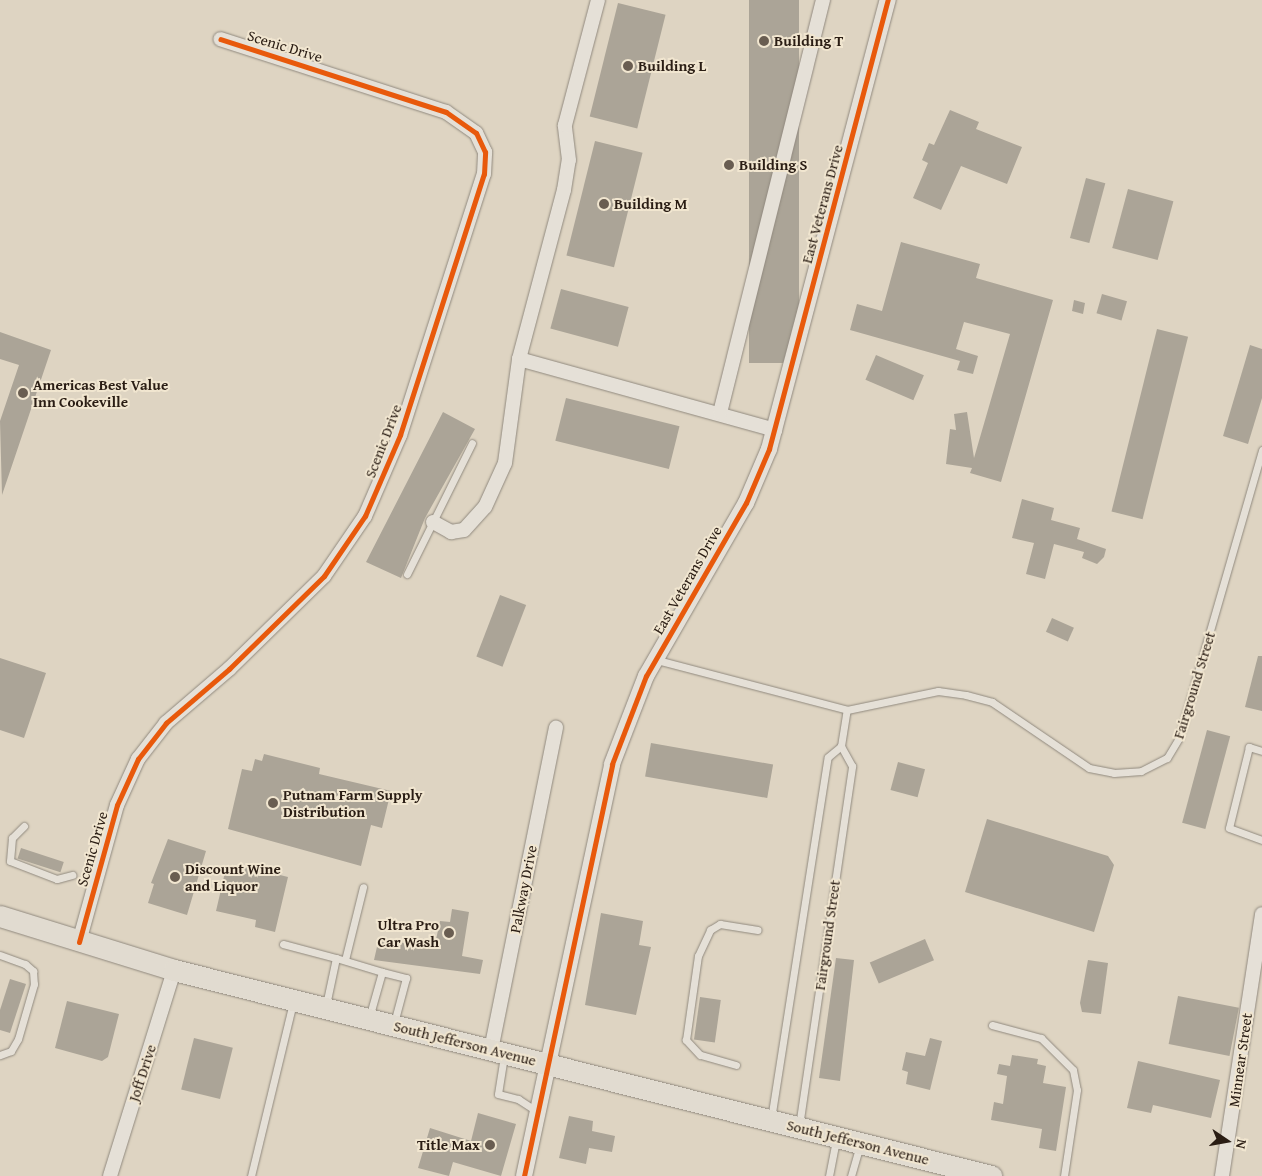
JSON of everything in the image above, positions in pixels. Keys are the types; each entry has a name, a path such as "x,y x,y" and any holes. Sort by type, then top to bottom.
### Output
{"main road":[{"name":"South Jefferson Avenue","path":"0,916 174,970 990,1176"}],"street":[{"path":"433,522 450,532 464,530 485,506 505,462 519,358 564,190 569,160 565,125 598,0"},
{"path":"720,413 823,0"},
{"name":"East Veterans Drive","path":"524,1176 551,1064 603,798 633,705 655,660 746,503 775,430 888,0"},
{"name":"Scenic Drive","path":"79,942 117,805 138,759 166,722 230,669 324,576 365,516 400,435 484,174 485,152 476,133 446,112 220,39"},
{"path":"519,358 775,430"},
{"name":"Palkway Drive","path":"498,1052 556,727"},
{"name":"Minnear Street","path":"1222,1176 1262,914"},
{"name":"Joff Drive","path":"110,1176 174,970"}],"lane":[{"path":"407,574 472,443"},
{"name":"Fairground Street","path":"655,660 847,710 938,691 966,695 992,702 1089,768 1114,773 1141,770 1167,758 1182,729 1262,450"},
{"path":"842,746 847,710"},
{"name":"Fairground Street","path":"771,1120 828,756 842,746 852,766 799,1127"},
{"path":"1262,751 1249,747 1229,828 1262,840"},
{"path":"24,826 12,838 10,860 57,879 72,875"},
{"path":"345,960 363,887"},
{"path":"736,1065 700,1055 686,1040 696,969 710,930 720,924 758,930"},
{"path":"283,944 406,978 394,1026"},
{"path":"0,955 25,964 33,971 34,984 18,1039 11,1051 0,1055"},
{"path":"325,1008 336,958"},
{"path":"369,1019 382,972"},
{"path":"251,1176 294,1000"},
{"path":"992,1025 1040,1038 1073,1070 1077,1090 1064,1176"},
{"path":"498,1052 498,1094 518,1099 539,1113"},
{"path":"828,1176 837,1138"},
{"path":"851,1176 860,1143"}],"building":[{"path":"749,0 799,0 799,363 749,363"},
{"name":"Building L","path":"618,3 666,15 637,128 590,117"},
{"path":"950,110 979,122 976,129 1022,147 1007,184 961,166 941,210 913,198 928,163 922,160 929,143 934,145"},
{"name":"Building M","path":"595,141 643,153 614,267 566,255"},
{"path":"1086,178 1105,183 1089,243 1070,238"},
{"path":"1128,189 1173,201 1158,260 1112,248"},
{"path":"901,242 980,264 976,278 1053,300 1001,482 970,473 972,468 946,464 950,429 956,430 954,414 967,412 974,458 1010,334 964,322 956,349 978,356 973,374 957,370 960,361 850,330 857,304 882,311"},
{"path":"561,289 629,307 618,347 550,329"},
{"path":"1102,294 1127,301 1121,320 1096,313"},
{"path":"1074,300 1085,303 1083,314 1072,311"},
{"path":"1157,329 1188,337 1143,519 1112,511"},
{"name":"Americas Best Value Inn Cookeville","path":"0,332 51,350 2,495 0,421 19,365 0,359"},
{"path":"1250,345 1262,349 1262,398 1248,444 1223,436"},
{"path":"876,355 924,375 913,400 865,380"},
{"path":"566,398 680,426 669,469 555,441"},
{"path":"443,412 475,429 425,518 401,578 366,562"},
{"path":"1022,499 1054,508 1051,520 1080,528 1077,539 1106,549 1104,557 1097,564 1082,558 1084,552 1054,544 1045,579 1026,574 1034,543 1012,538"},
{"path":"500,595 526,605 502,667 476,657"},
{"path":"1052,618 1074,628 1068,641 1046,632"},
{"path":"1258,656 1262,656 1262,711 1245,707"},
{"path":"0,658 46,673 24,738 0,730"},
{"path":"1207,730 1230,736 1205,829 1182,823"},
{"path":"651,743 773,765 767,798 645,776"},
{"name":"Putnam Farm Supply Distribution","path":"264,754 320,768 319,774 391,791 382,828 371,825 361,866 228,829 242,769 252,771 255,759 262,761"},
{"path":"898,762 925,769 918,797 890,790"},
{"path":"987,819 1108,856 1114,865 1094,932 965,892"},
{"name":"Discount Wine and Liquor","path":"168,839 206,851 187,915 148,903 154,884 151,883"},
{"path":"21,848 64,862 60,872 18,858"},
{"path":"240,865 288,877 275,932 255,927 256,920 216,911 226,868 239,871"},
{"path":"452,909 469,912 462,956 483,960 480,974 374,960 379,938 434,949 440,921 450,922"},
{"path":"601,913 643,921 639,945 651,947 636,1015 585,1005"},
{"path":"925,939 934,960 879,984 870,962"},
{"path":"836,958 854,960 840,1081 819,1078"},
{"path":"1088,960 1108,963 1101,1014 1082,1012 1080,1003"},
{"path":"10,979 26,984 10,1033 0,1030 0,1010"},
{"path":"1178,996 1239,1008 1230,1056 1169,1044"},
{"path":"700,997 721,1000 715,1043 694,1040"},
{"path":"67,1001 119,1014 108,1057 102,1061 55,1048"},
{"path":"194,1038 233,1048 220,1099 181,1089"},
{"path":"930,1038 942,1041 930,1090 906,1084 908,1072 902,1070 906,1052 925,1056"},
{"path":"1012,1055 1038,1059 1037,1064 1046,1066 1043,1083 1066,1087 1056,1151 1039,1148 1042,1129 991,1120 994,1102 1003,1104 1007,1076 997,1074 999,1064 1010,1066"},
{"path":"1138,1061 1220,1080 1211,1118 1153,1105 1151,1113 1127,1108"},
{"path":"478,1113 516,1124 501,1176 453,1162 449,1176 418,1168 430,1128 471,1141"},
{"path":"569,1116 593,1121 592,1131 615,1136 612,1152 589,1148 586,1164 559,1158"}],"cycle path":[{"path":"524,1176 612,764 646,676 746,503 769,449 888,0"},
{"path":"79,942 117,805 138,759 166,723 229,669 324,576 365,516 400,435 484,174 485,152 476,133 446,112 220,39"}],"place":[{"name":"Building T","path":"764,41"},
{"name":"Building L","path":"628,66"},
{"name":"Building S","path":"729,165"},
{"name":"Building M","path":"604,204"},
{"name":"Americas Best Value Inn Cookeville","path":"23,393"},
{"name":"Putnam Farm Supply Distribution","path":"273,803"},
{"name":"Discount Wine and Liquor","path":"175,877"},
{"name":"Ultra Pro Car Wash","path":"449,933"},
{"name":"Title Max","path":"490,1145"}]}
